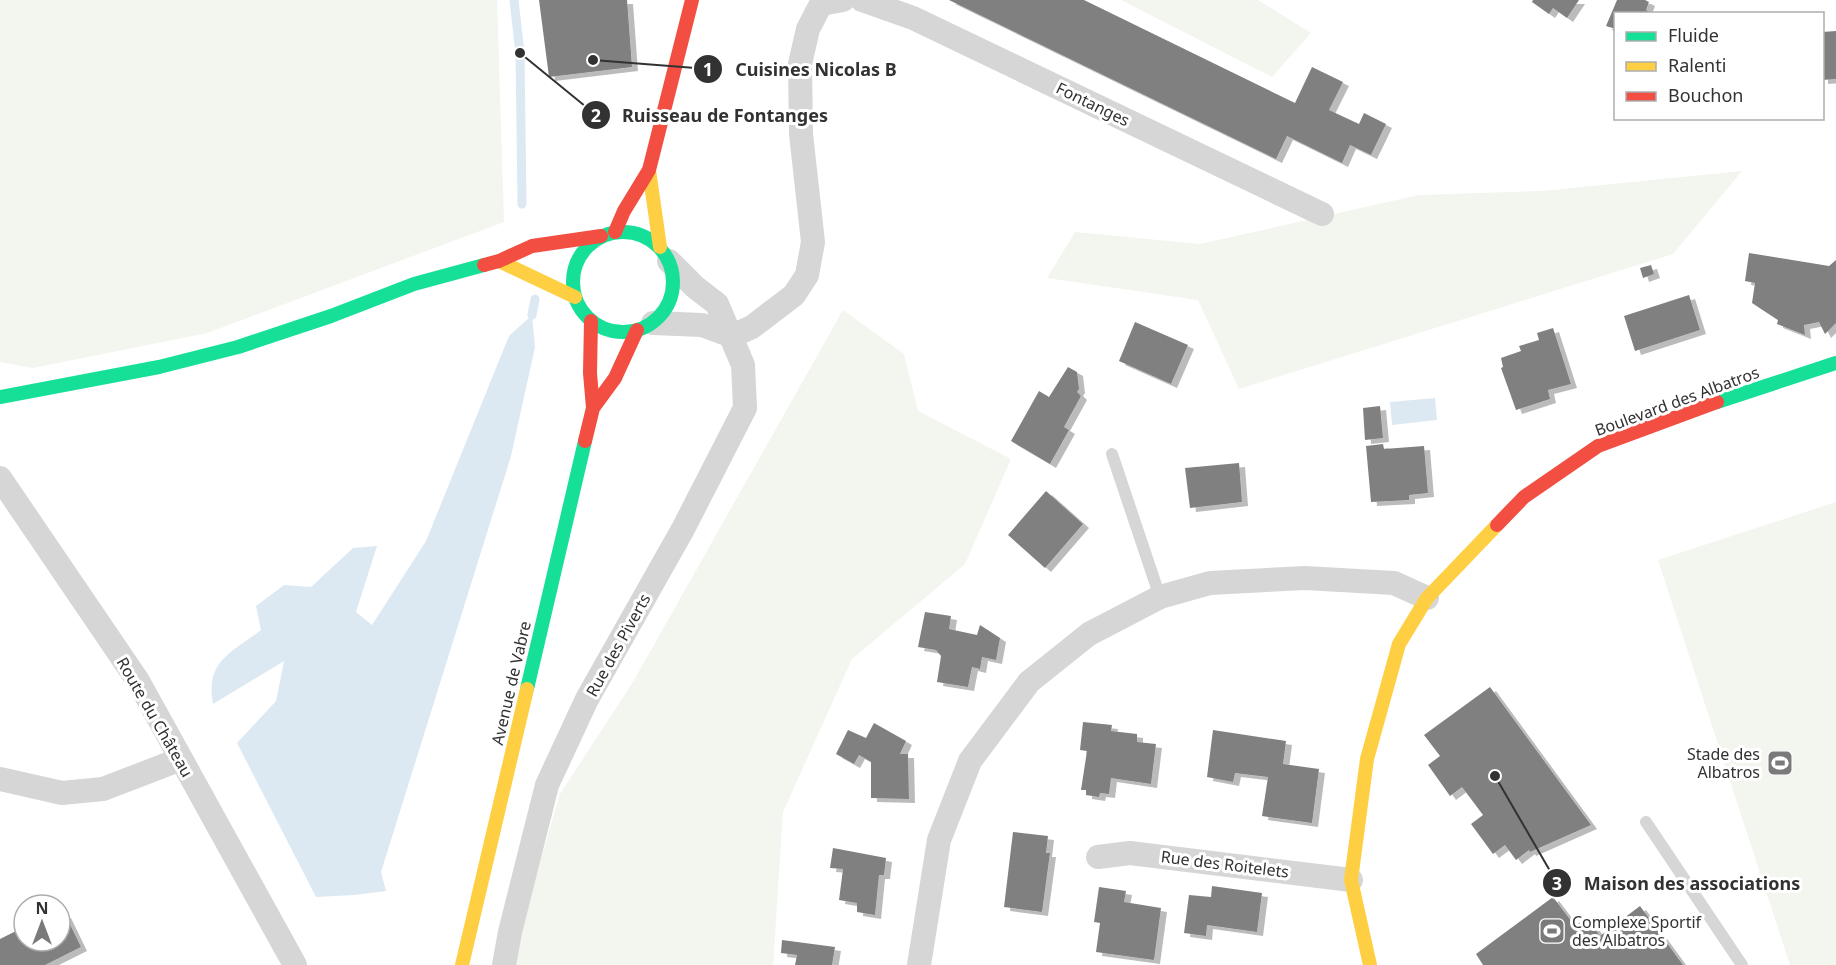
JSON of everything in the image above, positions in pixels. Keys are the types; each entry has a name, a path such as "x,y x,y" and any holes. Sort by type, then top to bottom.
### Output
{"street":[{"path":"615,232 624,211 649,170 692,0"},
{"path":"601,236 589,244 580,255 574,269 573,283 575,297 582,310 591,321 604,328 621,332 645,327 702,325 732,336 752,327 794,295 807,275 813,242 801,134 800,64 808,29 821,4 843,0"},
{"name":"Fontanges","path":"862,0 913,18 1322,214"},
{"path":"645,327 665,310 672,295 674,278 664,254 649,170"},
{"path":"0,397 159,367 238,347 331,316 414,284 499,261 532,246 615,232 630,232 646,237 664,254"},
{"name":"Rue des Piverts","path":"504,965 510,932 547,785 587,699 683,529 746,408 743,365 717,304 695,286 664,254"},
{"path":"499,261 575,297"},
{"name":"Avenue de Vabre","path":"462,965 593,408 590,373 591,321"},
{"name":"Avenue de Vabre","path":"593,408 615,378 645,327"},
{"name":"Boulevard des Albatros","path":"1370,965 1351,880 1367,759 1400,644 1427,598 1524,496 1598,446 1728,398 1836,363"},
{"name":"Route du Château","path":"0,478 138,681 295,965"},
{"path":"919,965 939,840 970,761 1029,682 1089,634 1160,597 1210,583 1305,578 1394,583 1427,598"},
{"path":"0,779 62,793 103,789 181,759"},
{"name":"Rue des Roitelets","path":"1098,857 1130,853 1351,880"}],"lane":[{"path":"1112,454 1160,597"},
{"path":"1646,822 1742,965"}],"shaded area":[{"path":"0,0 497,0 504,222 207,333 33,368 0,362"},
{"path":"1121,0 1258,0 1311,33 1272,77"},
{"path":"1742,171 1673,254 1239,389 1198,300 1047,278 1075,232 1200,244 1419,195 1542,191"},
{"path":"843,310 904,354 918,411 1011,459 965,564 852,659 783,812 773,965 510,965 560,794 633,682"},
{"path":"532,315 535,347 511,456 381,872 386,891 316,897 237,743 276,701 284,661 213,704 213,678 217,668 231,652 261,630 256,606 284,585 311,587 353,548 377,546 356,612 372,625 426,541 509,336"},
{"path":"1435,398 1437,420 1392,425 1390,402"},
{"name":"Stade des Albatros","path":"1836,502 1836,965 1790,965 1658,560"}],"building":[{"path":"539,0 627,0 632,67 549,77"},
{"path":"949,0 1084,0 1295,103 1312,67 1343,82 1329,110 1359,124 1364,113 1386,124 1371,155 1350,145 1342,163 1287,136 1276,159"},
{"path":"1533,0 1579,0 1567,18 1553,8 1549,14 1532,2"},
{"path":"1617,0 1649,2 1646,10 1650,12 1614,12 1614,28 1606,26"},
{"path":"1836,31 1836,79 1824,80 1824,32"},
{"path":"1749,253 1829,266 1836,260 1836,323 1825,334 1819,322 1804,325 1805,335 1777,324 1778,320 1752,303 1755,283 1745,281"},
{"path":"1651,265 1654,274 1643,278 1640,268"},
{"path":"1689,295 1700,330 1635,351 1624,316"},
{"path":"1135,322 1188,345 1171,384 1119,361"},
{"path":"1553,328 1571,384 1548,390 1550,399 1516,410 1501,368 1503,367 1501,358 1521,351 1519,346 1539,340 1537,333"},
{"path":"1068,367 1077,372 1079,389 1077,392 1081,396 1064,427 1069,430 1050,464 1011,441 1039,391 1049,397"},
{"path":"1380,406 1383,438 1365,440 1363,408"},
{"path":"1383,444 1384,449 1424,446 1428,493 1409,495 1409,500 1371,502 1366,446"},
{"path":"1239,463 1242,502 1190,508 1185,468"},
{"path":"1046,491 1083,524 1045,568 1008,535"},
{"path":"925,612 951,616 949,629 977,635 980,625 1000,638 996,660 982,657 980,669 972,667 968,687 937,682 941,656 936,650 918,647"},
{"path":"1490,687 1591,825 1530,852 1529,850 1516,860 1505,845 1493,854 1471,824 1483,815 1462,787 1450,796 1428,765 1440,756 1424,735"},
{"path":"1083,722 1112,725 1111,731 1137,734 1137,742 1156,744 1151,784 1111,778 1109,794 1100,793 1099,797 1086,795 1086,790 1081,790 1087,751 1080,750"},
{"path":"874,723 906,741 900,754 908,754 909,799 871,798 871,762 859,755 854,764 836,754 848,730 866,738"},
{"path":"1213,730 1286,741 1283,764 1319,769 1312,823 1262,816 1268,777 1235,773 1233,782 1207,777"},
{"path":"1013,832 1048,836 1046,853 1050,853 1042,912 1004,907"},
{"path":"833,848 886,858 884,875 879,875 875,915 857,912 857,903 839,900 843,869 830,868"},
{"path":"1212,886 1262,893 1257,932 1207,925 1206,936 1184,933 1189,895 1211,897"},
{"path":"1099,887 1126,891 1124,902 1161,908 1154,960 1096,952 1100,923 1094,922"},
{"name":"Complexe Sportif des Albatros","path":"1553,897 1575,926 1587,917 1600,936 1640,906 1683,965 1483,965 1476,954"},
{"path":"72,928 81,947 72,952"},
{"path":"12,933 12,953 69,953 45,965 0,965 0,939"},
{"path":"782,940 835,947 832,965 795,965 797,955 781,953"}],"waterway":[{"path":"514,0 520,53 522,204"},
{"path":"532,315 535,299"}],"traffic: fast":[{"path":"623,232 651,240 665,254 673,282 665,310 651,324 623,332 595,324 581,310 573,282 581,254 595,240 623,232"},
{"path":"0,397 159,367 238,347 331,316 414,284 484,265"},
{"path":"1717,402 1836,363"},
{"path":"527,689 585,441"}],"traffic: slow":[{"path":"649,170 660,247"},
{"path":"499,261 575,297"},
{"path":"1370,965 1351,880 1367,759 1399,644 1427,598 1497,525"},
{"path":"462,965 527,689"}],"traffic: jam":[{"path":"615,232 624,211 649,170 692,0"},
{"path":"484,265 499,261 532,246 601,236"},
{"path":"585,441 593,408 590,373 591,321"},
{"path":"593,408 615,378 637,330"},
{"path":"1497,525 1524,497 1598,446 1717,402"}],"place":[{"name":"Ruisseau de Fontanges","path":"520,53"},
{"name":"Cuisines Nicolas B","path":"593,60"},
{"name":"Stade des Albatros","path":"1780,763"},
{"name":"Maison des associations","path":"1495,776"},
{"name":"Complexe Sportif des Albatros","path":"1552,931"}]}
